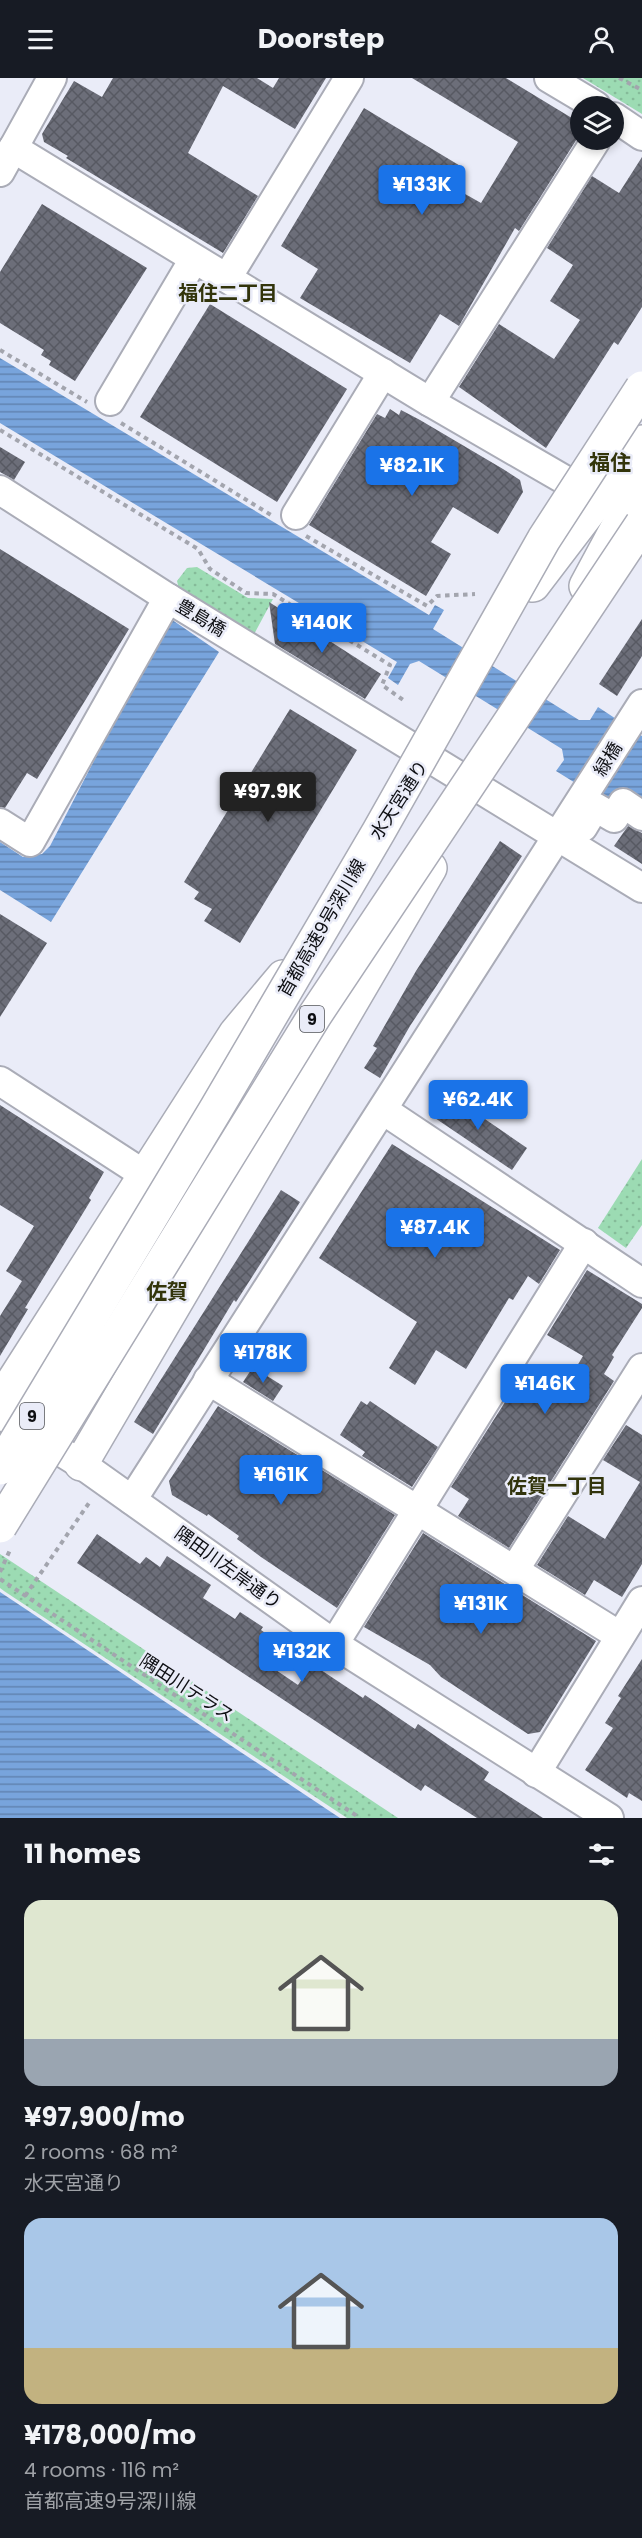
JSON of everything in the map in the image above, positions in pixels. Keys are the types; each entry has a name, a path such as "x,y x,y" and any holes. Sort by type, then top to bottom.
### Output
{"main road":[{"path":"533,585 577,487 642,386"},
{"name":"首都高速9号深川線","path":"0,1468 373,842 544,539 642,386"},
{"path":"533,585 639,461"},
{"path":"575,608 639,461"},
{"path":"81,1464 434,861 441,820 575,608 642,523"},
{"name":"首都高速9号深川線","path":"0,1526 315,1015 642,523"},
{"name":"水天宮通り","path":"0,1402 236,1033 293,966 427,757 533,585"},
{"path":"0,1434 17,1407 33,1389 64,1363"}],"street":[{"path":"52,78 6,160 194,259 430,402 577,487"},
{"path":"227,278 349,78"},
{"path":"549,78 579,96"},
{"path":"624,124 642,136"},
{"path":"430,402 590,150"},
{"path":"108,410 194,259"},
{"path":"291,522 383,373"},
{"name":"豊島橋","path":"0,490 168,598 465,781 571,832 642,888"},
{"path":"0,823 30,842 168,598"},
{"name":"緑橋","path":"571,832 586,794 636,714"},
{"path":"132,1500 383,1110 571,832 595,807 614,818 623,803 642,816"},
{"path":"0,1081 145,1175"},
{"path":"383,1110 642,1283"},
{"path":"334,1644 584,1243"},
{"path":"515,1569 642,1368"},
{"path":"208,1380 620,1636"},
{"name":"隅田川左岸通り","path":"0,1414 81,1464 334,1644 609,1818"},
{"path":"536,1773 642,1601"}],"path":[{"path":"619,78 642,90"},
{"path":"0,350 108,410 427,606 437,596 475,594"},
{"path":"0,430 198,549 210,569 246,593 273,594 390,665 382,686 406,702"},
{"path":"25,1596 92,1500"},
{"name":"隅田川テラス","path":"0,1579 360,1818"}],"green space":[{"path":"583,78 642,78 642,114 624,103 624,96 612,96"},
{"path":"197,567 248,598 273,599 253,636 179,589 177,581 187,568"},
{"path":"642,1159 642,1225 626,1248 598,1228"},
{"path":"0,1554 398,1818 347,1818 4,1591 0,1588"}],"water":[{"path":"0,358 429,615 435,605 444,610 433,629 579,720 590,720 598,707 642,736 642,809 614,807 556,771 564,760 562,749 419,661 410,664 398,685 388,678 397,662 0,423"},
{"path":"168,617 219,652 51,922 0,890 0,842 23,857 42,854 50,846"},
{"path":"0,1592 340,1818 0,1818"}],"building":[{"path":"113,78 257,78 273,88 279,78 326,78 295,129 223,86 188,153 258,196 223,253 66,158 68,156 44,142 42,134 74,81 102,97"},
{"path":"412,78 506,78 570,117 570,150 519,231 515,228 459,326 440,314 410,363 300,298 318,269 281,246 364,108 462,167 451,186 481,203 518,142"},
{"path":"642,157 642,307 618,345 614,342 546,448 459,387 499,324 554,359 580,320 550,301 573,265 547,248 592,176 619,193"},
{"path":"42,204 147,268 75,381 49,365 51,361 41,355 44,350 0,323 0,272"},
{"path":"210,304 347,389 277,502 140,417"},
{"path":"390,409 399,415 401,410 420,420 503,469 520,480 523,492 498,534 453,507 431,542 451,554 426,596 309,525 377,414 385,418"},
{"path":"0,447 25,462 14,480 0,472"},
{"path":"0,549 129,629 37,779 27,773 5,808 0,807"},
{"path":"269,602 381,674 365,699 275,644"},
{"path":"642,619 642,656 617,696 599,684"},
{"path":"290,709 357,750 240,943 204,921 212,909 194,899 199,892 184,882"},
{"path":"628,826 642,833 642,864 614,846"},
{"path":"500,841 522,856 410,1026 380,1078 364,1068 377,1048 373,1046 416,971"},
{"path":"0,914 47,943 0,1017"},
{"path":"444,1091 527,1148 512,1170 429,1114"},
{"path":"0,1105 104,1172 89,1198 91,1200 25,1308 28,1309 0,1356 0,1316 22,1281 6,1271 34,1226 0,1205"},
{"path":"392,1144 560,1250 539,1284 528,1276 513,1300 509,1298 466,1369 436,1350 415,1385 389,1368 417,1322 319,1258"},
{"path":"281,1190 300,1202 236,1302 234,1300 153,1434 134,1422"},
{"path":"587,1270 642,1304 642,1308 612,1355 614,1357 604,1374 614,1381 509,1548 458,1516 469,1499 451,1487 528,1366 564,1388 583,1356 547,1335"},
{"path":"253,1367 283,1386 273,1401 243,1382"},
{"path":"361,1401 367,1405 370,1401 438,1447 412,1487 362,1456 365,1452 340,1435"},
{"path":"218,1406 395,1515 337,1608 261,1557 237,1539 239,1536 208,1514 207,1516 172,1495 169,1481"},
{"path":"626,1425 642,1435 642,1564 622,1597 594,1580 585,1595 537,1565 568,1516 605,1539 640,1482 603,1460"},
{"path":"423,1533 596,1641 540,1732 528,1734 441,1677 430,1665 364,1627"},
{"path":"97,1534 140,1564 146,1557 160,1567 167,1556 211,1585 203,1598 235,1619 240,1612 263,1627 261,1630 275,1640 273,1644 281,1650 270,1666 298,1685 312,1664 363,1698 365,1695 415,1729 418,1724 489,1772 484,1780 543,1818 477,1818 425,1785 421,1791 77,1563"},
{"path":"642,1659 642,1801 629,1793 627,1798 585,1770 613,1728 605,1723 621,1698 618,1696"}],"district":[{"name":"福住二丁目","path":"228,293"},
{"name":"福住","path":"610,463"},
{"name":"佐賀","path":"167,1292"},
{"name":"佐賀一丁目","path":"557,1486"}]}
